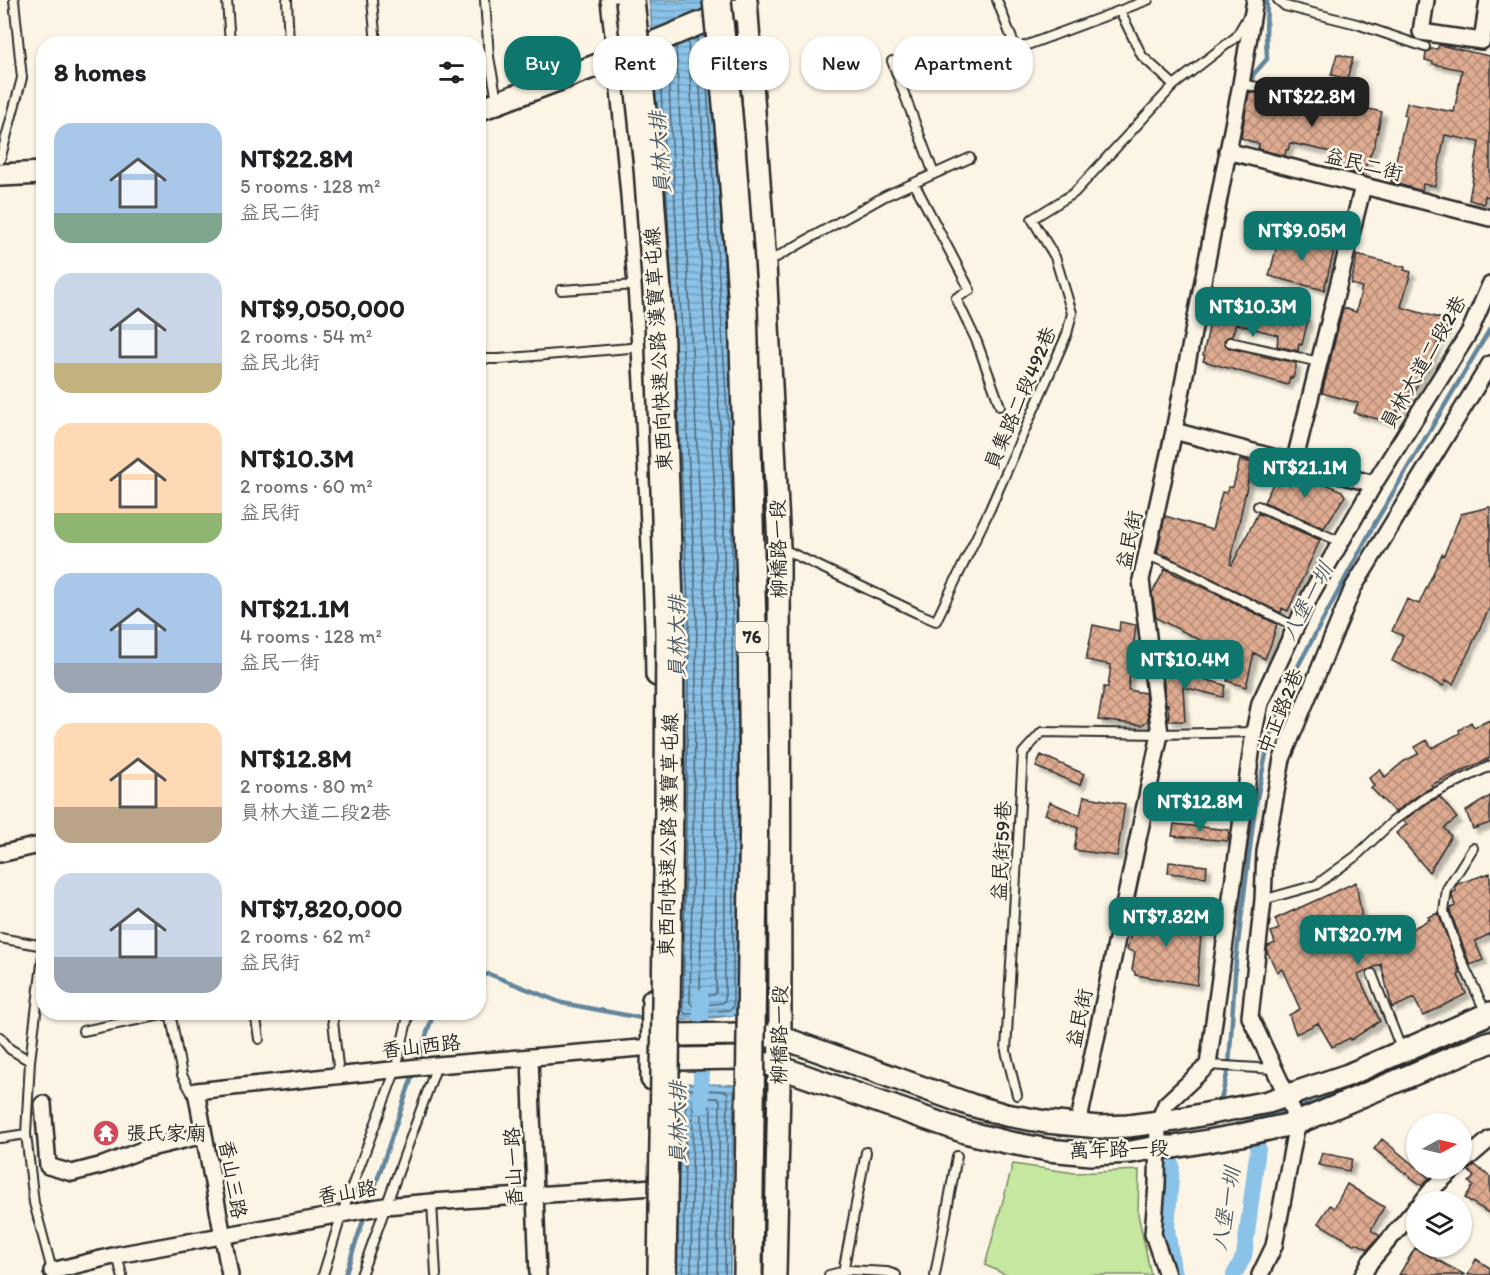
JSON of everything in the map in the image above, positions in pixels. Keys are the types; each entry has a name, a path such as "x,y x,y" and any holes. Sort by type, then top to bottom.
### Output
{"highway":[{"name":"東西向快速公路 漢寶草屯線","path":"630,0 648,167 659,319 670,633 662,1275"},
{"name":"76","path":"715,9 731,146 743,308 752,625 754,794 748,1275"}],"main road":[{"path":"612,0 616,36"},
{"path":"664,36 715,9 749,1"},
{"name":"柳橋路一段","path":"749,1 779,547 780,1037 775,1275"},
{"path":"488,106 593,67"},
{"path":"622,90 643,346 657,655 658,797 652,1047 654,1187 652,1275"},
{"path":"0,175 36,173"},
{"name":"萬年路一段","path":"652,1047 674,1035 743,1034 780,1037 971,1105 1016,1117 1099,1127 1128,1126 1167,1121 1277,1099 1348,1075 1488,1014"},
{"name":"萬年路一段","path":"652,1047 675,1059 743,1058 779,1067 965,1132 1006,1143 1091,1154 1166,1147 1297,1123 1489,1044"}],"street":[{"name":"益民街","path":"1078,1125 1160,734 1141,580 1174,431 1255,0"},
{"path":"1426,0 1421,32 1482,41 1488,0"},
{"name":"益民二街","path":"1227,151 1490,218"},
{"path":"1294,463 1364,186"},
{"name":"員林大道二段2巷","path":"1208,1065 1254,732 1260,703 1311,594 1374,484 1470,331 1490,285"},
{"name":"中正路2巷","path":"1297,1123 1277,1099 1274,1069 1250,1017 1263,900 1265,852 1282,759 1353,588 1490,364"},
{"path":"1174,431 1374,484"},
{"path":"0,854 36,846"},
{"name":"香山西路","path":"196,1091 437,1065 652,1047"},
{"name":"香山一路","path":"530,1057 538,1275"},
{"path":"1167,1275 1153,1234 1157,1185 1166,1147 1166,1104 1208,1065"},
{"name":"香山三路","path":"196,1091 230,1275"},
{"path":"43,1104 48,1166 72,1173 103,1165 142,1150 204,1135"},
{"path":"1260,1275 1274,1246 1297,1123"},
{"path":"1472,1155 1490,1139"},
{"path":"1430,1191 1442,1179"},
{"name":"香山路","path":"53,1273 117,1255 385,1206 654,1187"},
{"path":"1364,1275 1370,1262 1406,1220"}],"lane":[{"path":"0,160 22,78 14,0"},
{"path":"227,0 229,36"},
{"path":"287,0 289,36"},
{"path":"372,0 375,36"},
{"path":"485,0 489,57 488,106"},
{"path":"997,0 1011,36"},
{"path":"1033,43 1148,0"},
{"name":"員集路二段492巷","path":"779,547 936,621 990,509 1070,323 1072,313 1055,257 1032,219 1074,193 1174,85 1236,37 1255,0"},
{"path":"1278,0 1285,6 1357,24 1425,47"},
{"path":"1120,11 1142,56 1174,85"},
{"path":"892,61 934,174"},
{"path":"1241,84 1302,95"},
{"path":"765,264 885,196 970,158"},
{"path":"914,183 970,290 956,298 977,342 1000,406"},
{"path":"561,290 639,285"},
{"path":"1230,342 1319,362"},
{"path":"486,359 643,346"},
{"path":"1258,506 1341,542"},
{"path":"1147,555 1177,567 1296,627"},
{"name":"益民街59巷","path":"1017,1095 1005,1051 1023,753 1042,732 1160,734 1254,732"},
{"path":"1263,900 1316,885 1356,856 1393,821 1426,797 1490,766"},
{"path":"1473,848 1447,889 1444,912 1460,957 1488,1014"},
{"path":"0,938 36,945"},
{"path":"1372,974 1402,1051"},
{"path":"36,1012 30,1060 26,1134 34,1203 53,1273"},
{"path":"83,1031 136,1020"},
{"path":"171,1020 182,1075 199,1108"},
{"path":"256,1020 259,1039"},
{"path":"333,1020 339,1075"},
{"path":"323,1275 342,1213 396,1069 407,1020"},
{"path":"0,1037 10,1049 30,1060"},
{"path":"361,1275 437,1065"},
{"path":"1208,1065 1274,1069"},
{"path":"0,1138 26,1134"},
{"path":"843,1272 866,1152"},
{"path":"935,1275 957,1156"},
{"path":"432,1202 436,1275"},
{"path":"117,1255 122,1275"},
{"path":"829,1275 849,1270 887,1272 896,1275"}],"green space":[{"path":"1013,1164 1075,1173 1139,1170 1138,1214 1151,1275 1006,1275 985,1265"}],"water":[{"path":"649,0 708,0 710,36 689,36 689,90 713,90 738,493 739,1015 677,1021 683,622 655,90 677,90 677,36 652,36"},
{"path":"680,1083 734,1085 730,1275 677,1275"}],"building":[{"path":"1439,45 1490,56 1490,197 1485,196 1484,204 1469,200 1479,142 1445,135 1435,186 1423,184 1422,191 1391,182 1407,103 1454,112 1462,70 1425,60 1426,53 1431,49 1437,49"},
{"path":"1337,54 1353,58 1347,79 1331,75"},
{"path":"1249,92 1311,102 1342,110 1344,103 1382,112 1375,143 1362,175 1338,167 1341,157 1327,151 1290,143 1285,156 1258,149 1259,144 1241,138"},
{"path":"1280,234 1335,247 1324,290 1269,276"},
{"path":"1357,255 1405,267 1404,270 1411,272 1401,307 1449,321 1442,339 1439,338 1427,371 1425,370 1414,391 1411,390 1407,403 1404,403 1400,411 1397,411 1389,422 1354,413 1358,403 1322,393 1343,308 1356,312 1362,287 1351,284"},
{"path":"1219,293 1240,299 1239,302 1306,316 1308,320 1302,345 1299,344 1298,351 1277,346 1278,335 1236,324 1232,336 1224,340 1229,348 1296,363 1293,378 1290,377 1288,385 1203,361 1216,296 1219,296"},
{"path":"1240,460 1252,463 1230,564 1232,565 1258,513 1320,540 1288,611 1282,608 1281,613 1171,557 1157,553 1165,516 1212,530 1222,492 1227,493 1229,487 1233,487"},
{"path":"1279,472 1294,480 1296,476 1317,480 1342,491 1345,496 1324,528 1264,502"},
{"path":"1490,507 1490,607 1453,684 1446,680 1443,686 1392,661 1403,636 1392,631 1407,599 1419,604 1442,554 1444,555 1461,514"},
{"path":"1165,569 1277,624 1265,659 1254,653 1246,687 1227,681 1233,650 1212,646 1156,618 1152,593"},
{"path":"1120,622 1136,625 1128,690 1145,693 1148,720 1142,725 1098,720 1104,687 1108,687 1111,665 1086,660 1093,625 1119,631"},
{"path":"1162,667 1225,685 1223,697 1183,687 1185,721 1169,721"},
{"path":"1490,720 1490,758 1431,785 1433,787 1395,812 1371,788 1374,786 1369,778 1380,769 1385,777 1403,762 1418,754 1415,747 1427,740 1432,748 1460,733 1459,730 1471,722 1474,727"},
{"path":"1041,755 1084,774 1080,785 1036,767"},
{"path":"1084,796 1125,804 1117,856 1074,850 1078,828 1045,814 1050,802 1080,815"},
{"path":"1490,796 1490,823 1473,829 1466,811"},
{"path":"1440,797 1457,818 1444,828 1451,836 1429,872 1396,833 1407,824 1403,821"},
{"path":"1174,824 1229,830 1228,841 1172,836"},
{"path":"1169,862 1207,866 1206,877 1168,873"},
{"path":"1490,873 1490,934 1475,941 1483,960 1470,965 1450,911 1455,906 1452,896 1457,884"},
{"path":"1356,882 1362,919 1378,948 1438,913 1466,994 1423,1016 1414,998 1392,1008 1381,964 1358,975 1380,1021 1351,1040 1350,1038 1332,1047 1318,1023 1296,1034 1289,1015 1300,1009 1282,969 1277,972 1267,951 1268,946 1275,943 1271,932 1279,929 1275,919"},
{"path":"1135,914 1202,921 1197,985 1135,975 1132,970 1135,952 1127,950"},
{"path":"1382,1139 1406,1159 1406,1174 1374,1149"},
{"path":"1322,1153 1352,1159 1349,1171 1318,1165"},
{"path":"1475,1165 1490,1177 1490,1214 1472,1202 1472,1191 1470,1191 1473,1186 1469,1182 1474,1177 1472,1167"},
{"path":"1413,1179 1428,1179 1422,1186"},
{"path":"1347,1184 1384,1207 1371,1230 1380,1236 1368,1249 1356,1243 1355,1245 1318,1223 1330,1205 1334,1208"},
{"path":"1410,1257 1432,1257 1465,1275 1399,1275"},
{"path":"1476,1259 1490,1268 1490,1275 1468,1275"}],"waterway":[{"path":"1245,117 1253,75 1267,59 1267,0"},
{"name":"八堡一圳","path":"1220,1104 1229,1066 1236,959 1255,807 1269,740 1290,681 1375,523 1490,329"},
{"path":"486,975 562,1003 641,1018"},
{"name":"員林大排","path":"701,997 701,1106"},
{"path":"369,1204 431,1020"},
{"path":"1239,1124 1314,1103 1490,1025"},
{"name":"八堡一圳","path":"1234,1275 1244,1256 1258,1148"},
{"name":"八堡一圳","path":"1172,1165 1167,1228 1173,1270 1176,1275"},
{"path":"345,1275 366,1212"}],"place":[{"name":"張氏家廟","path":"106,1133"}]}
